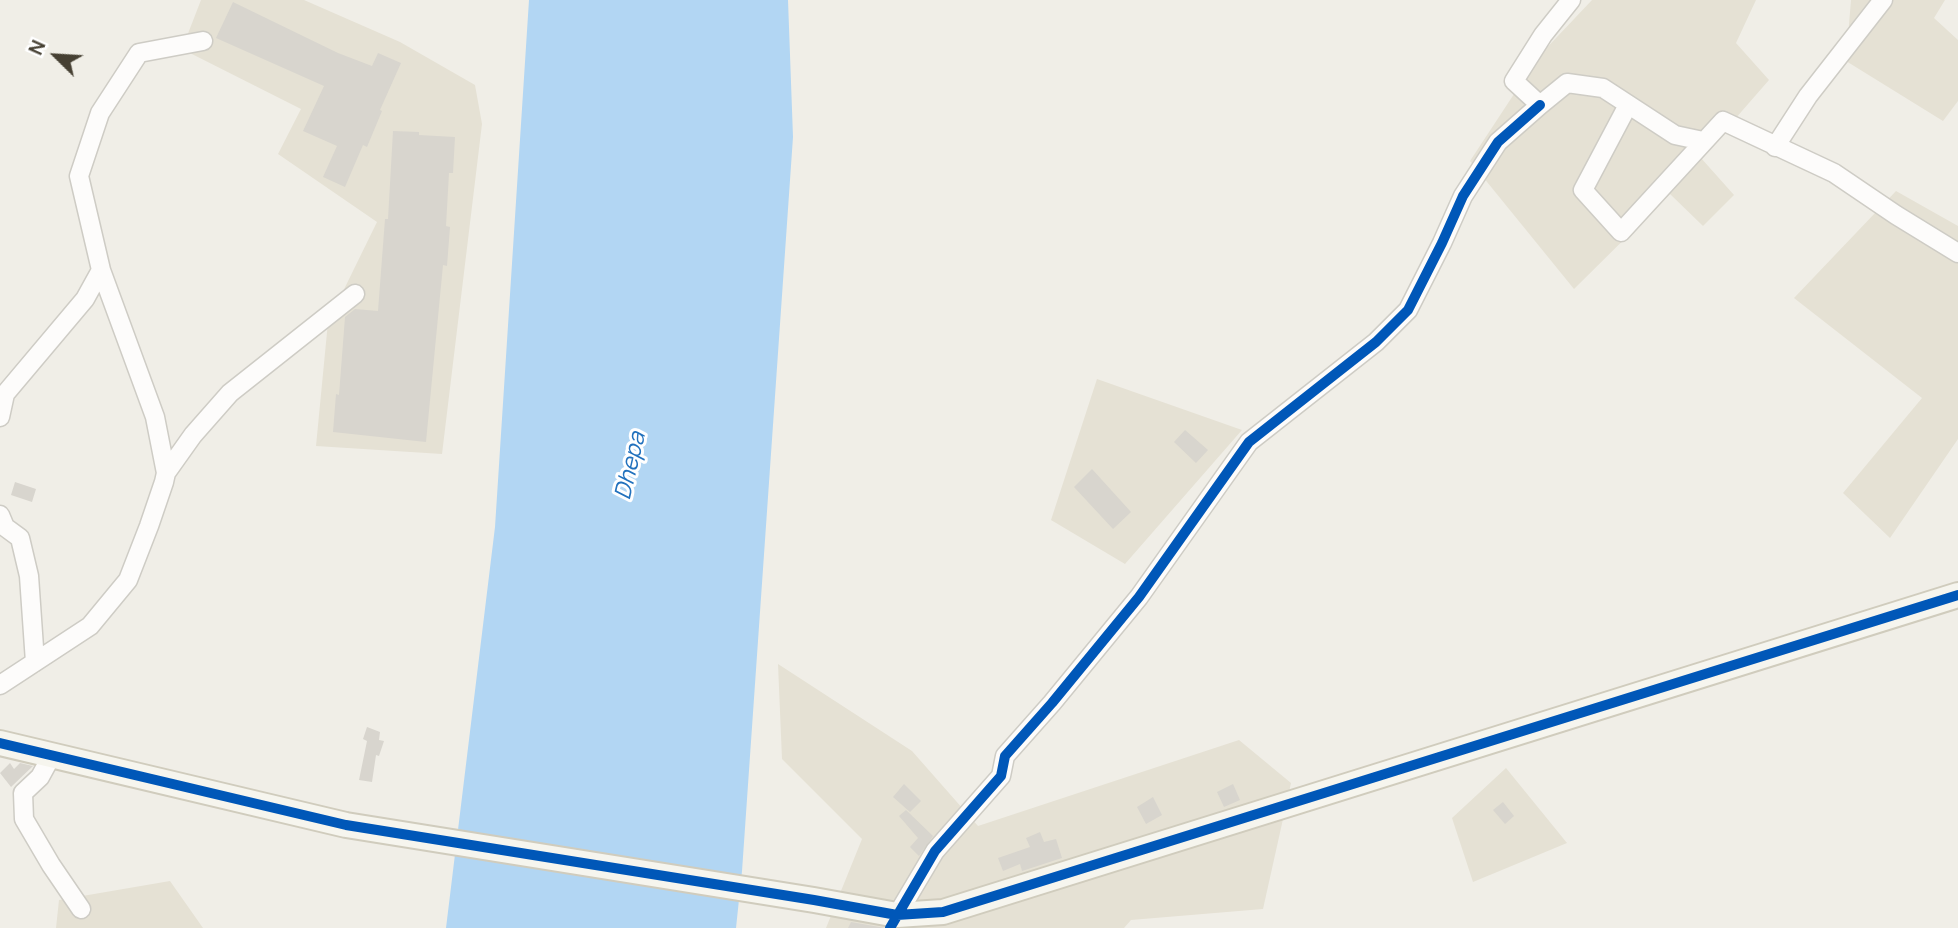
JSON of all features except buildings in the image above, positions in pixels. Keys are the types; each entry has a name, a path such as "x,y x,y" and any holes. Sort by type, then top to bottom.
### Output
{"street":[{"path":"1539,105 1514,81 1543,35 1572,0"},
{"path":"1775,147 1808,96 1882,0"},
{"path":"166,473 155,417 101,270 79,176 100,113 139,53 203,41"},
{"path":"893,921 935,851 1001,776 1005,756 1139,597 1248,442 1376,342 1408,310 1463,196 1498,142 1567,83 1603,88 1675,135 1703,141"},
{"path":"1628,105 1583,190 1621,232 1723,121 1834,173 1958,253"},
{"path":"0,417 5,394 85,299 101,270"},
{"path":"0,685 90,626 128,580 166,473 193,435 230,393 355,294"},
{"path":"0,515 5,527 20,538 29,576 35,662"},
{"path":"0,743 346,825 814,900 893,921 943,912 1958,595"},
{"path":"52,755 40,776 23,793 24,818 81,909"}],"shaded area":[{"path":"201,0 304,0 400,42 475,85 482,124 442,454 316,446 328,322 377,222 278,154 301,109 182,49"},
{"path":"1592,0 1756,0 1736,43 1769,80 1701,158 1734,195 1703,226 1670,194 1574,289 1470,161 1539,56"},
{"path":"1851,0 1945,0 1934,18 1958,40 1958,101 1943,121 1846,61"},
{"path":"1896,191 1958,226 1958,439 1890,538 1843,493 1922,398 1794,298"},
{"path":"1097,379 1242,430 1125,564 1051,520"},
{"path":"778,664 912,751 978,826 1239,740 1291,783 1263,909 1131,920 1124,928 826,928 862,839 782,759"},
{"path":"1506,768 1567,843 1473,882 1452,818"},
{"path":"170,881 203,928 56,928 59,900"}],"water":[{"name":"Dhepa","path":"529,0 788,0 793,137 736,928 446,928 495,527"}],"cycle path":[{"path":"890,928 935,851 1001,776 1005,756 1139,597 1249,442 1376,342 1408,310 1463,196 1498,142 1540,105"},
{"path":"0,743 346,825 897,915 943,912 1958,595"}]}
